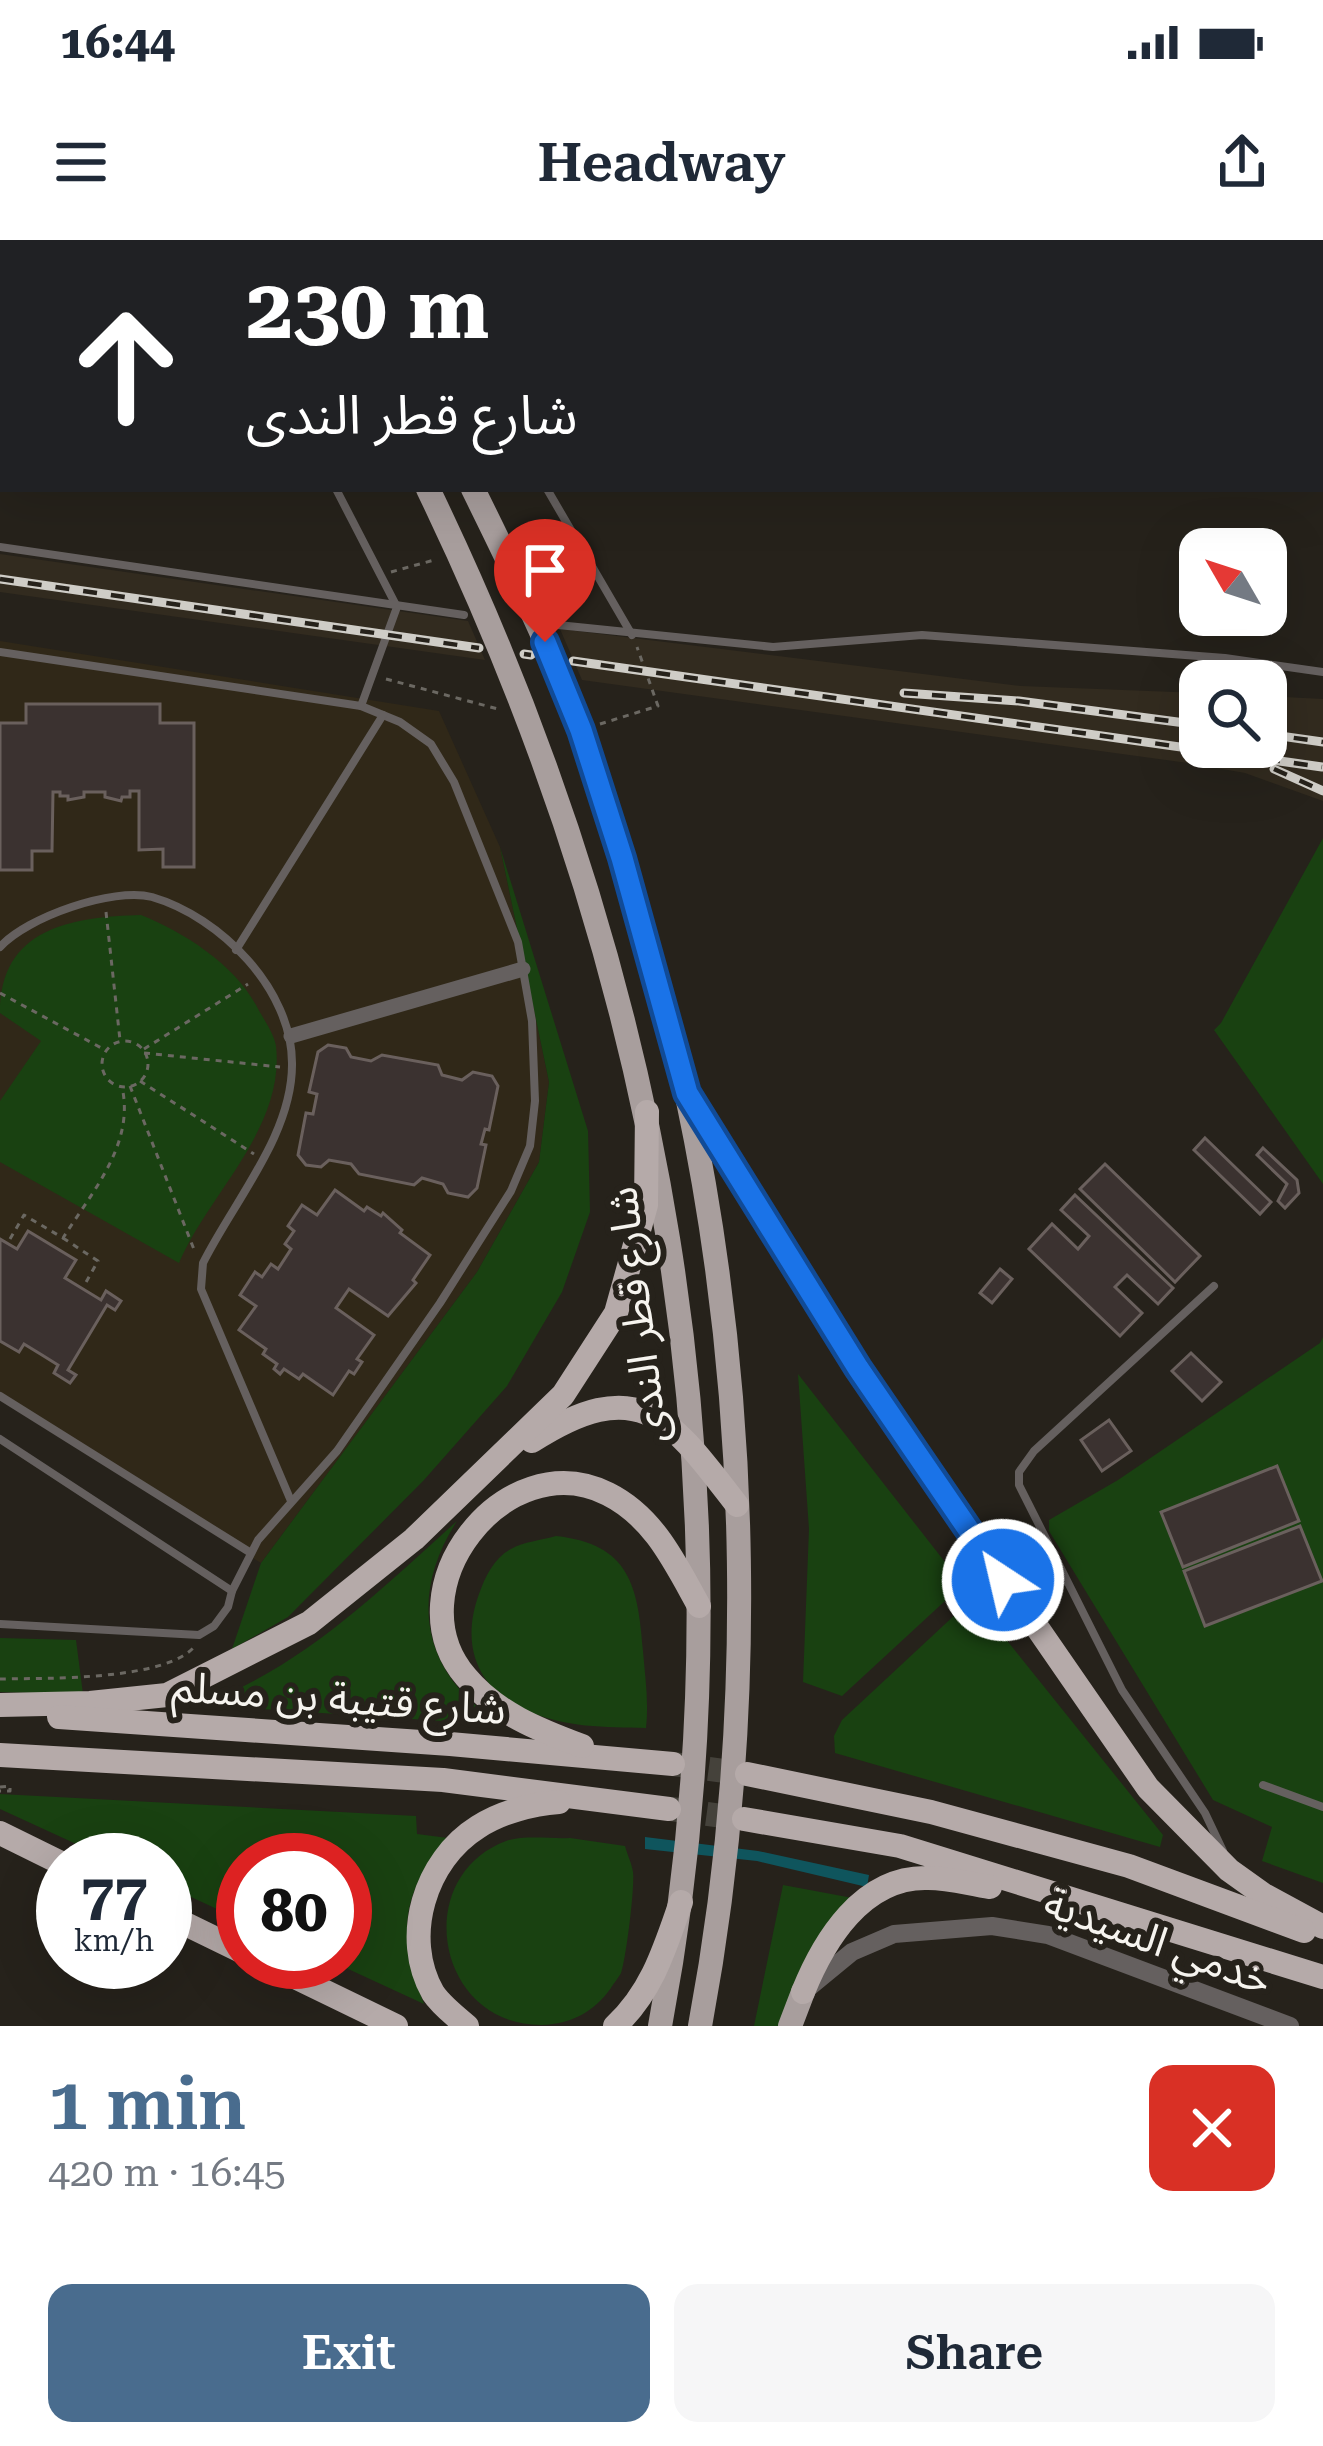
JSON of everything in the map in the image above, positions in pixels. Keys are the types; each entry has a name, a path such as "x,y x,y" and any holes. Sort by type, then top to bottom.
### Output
{"highway":[{"path":"687,1093 858,1368 1148,1788 1228,1870 1323,1927"},
{"path":"0,1709 167,1695 225,1669 325,1612 414,1539 563,1395 616,1313 646,1204 647,1112"},
{"path":"493,1465 555,1426 592,1409 618,1406 646,1412 677,1430 737,1505"},
{"path":"613,1757 544,1732 496,1707 463,1674 446,1638 441,1601 450,1563 472,1526 503,1502 532,1489 568,1484 606,1493 643,1518 668,1549 699,1606"},
{"name":"شارع قتيبة بن مسلم","path":"0,1709 673,1764"},
{"name":"شارع قتيبة بن مسلم","path":"0,1755 443,1780 669,1809"},
{"path":"747,1774 931,1812 1130,1866 1323,1937"},
{"path":"466,2026 434,1994 419,1955 420,1912 433,1874 452,1848 479,1826 523,1808 602,1799"},
{"path":"743,1820 900,1846 1323,1977"},
{"path":"0,1834 36,1851"},
{"path":"803,1992 834,1931 860,1902 909,1879 929,1877 1086,1903"},
{"path":"615,2026 643,1995 661,1960 682,1892"},
{"path":"320,1989 396,2026"}],"main road":[{"name":"شارع قطر الندى","path":"429,492 467,571 515,709 579,858 647,1112 675,1270 693,1449 699,1606 682,1892 660,2026"},
{"name":"شارع قطر الندى","path":"475,492 525,573 622,858 687,1093 717,1278 737,1505 737,1694 721,1884 700,2026"},
{"path":"790,2026 803,1992"}],"street":[{"path":"291,1036 523,969"},
{"name":"خدمي السيدية","path":"803,1992 853,1952 894,1934 992,1926 1048,1935 1290,2026"}],"lane":[{"path":"338,492 397,607 361,706"},
{"path":"549,492 632,635"},
{"path":"0,548 464,615"},
{"path":"558,625 773,647 922,635 1225,658 1323,672"},
{"path":"0,652 361,706 431,745 454,782 518,942 532,1021 535,1101 530,1146 511,1191 337,1451 258,1540 228,1607 214,1626 199,1635 0,1624"},
{"path":"236,950 383,715"},
{"path":"0,945 16,929 61,909 149,896 195,917 261,976 291,1036 293,1068 285,1110 220,1228 202,1272 201,1289 292,1501"},
{"path":"1214,1286 1034,1451 1019,1472 1019,1485 1122,1690 1205,1813 1228,1870"},
{"path":"0,1396 251,1553"},
{"path":"0,1439 232,1591"},
{"path":"1263,1785 1323,1807"}],"path":[{"path":"525,573 576,556"},
{"path":"398,571 442,557"},
{"path":"600,724 658,706 632,635"},
{"path":"372,675 515,709"},
{"path":"104,901 121,1042"},
{"path":"144,1051 261,976"},
{"path":"0,993 106,1051"},
{"path":"144,1051 146,1071 140,1081 122,1087 106,1076 102,1067 106,1051 121,1042 136,1044 144,1051 293,1068"},
{"path":"140,1081 261,1159"},
{"path":"130,1086 202,1272"},
{"path":"63,1238 118,1149 122,1087"},
{"path":"10,1239 24,1215 63,1238 98,1261 86,1284"},
{"path":"0,1679 89,1677 137,1670 182,1659 199,1635"}],"shaded area":[{"path":"0,554 468,621 485,660 0,592"},
{"path":"560,629 1021,686 1179,692 1179,762 582,680"},
{"path":"0,641 439,711 500,847 549,1082 539,1162 477,1272 261,1563 0,1400"},
{"path":"1287,697 1323,699 1323,801 1245,773 1216,768 1287,768"}],"green space":[{"path":"1323,838 1323,1184 1214,1030"},
{"path":"500,847 588,1131 590,1212 562,1292 507,1386 424,1480 288,1617 232,1649 261,1563 477,1272 539,1162 549,1082"},
{"path":"141,915 190,940 221,963 256,1005 276,1046 276,1076 257,1133 179,1263 0,1162 0,1101 41,1041 0,1013 3,984 12,962 26,945 66,924"},
{"path":"1323,1337 1323,1883 1262,1861 1272,1827 1213,1800 1049,1531 1049,1520 1118,1480"},
{"path":"798,1374 959,1580 959,1588 842,1696 803,1682 809,1529"},
{"path":"457,1521 432,1578 431,1634 455,1683 502,1725 200,1705 272,1671 305,1649 368,1601"},
{"path":"556,1536 600,1548 615,1559 633,1588 641,1628 646,1728 585,1725 541,1716 509,1701 484,1677 472,1630 481,1588 491,1568 516,1547"},
{"path":"973,1598 1163,1835 1160,1847 835,1753 834,1736 842,1720"},
{"path":"0,1638 76,1640 83,1694 0,1692"},
{"path":"0,1794 416,1816 417,1834 448,1838 420,1879 408,1917 410,1957 424,2004 372,1980 372,1833 216,1833 216,1909 192,1897 192,1833 52,1833 0,1809"},
{"path":"570,1838 625,1846 633,1880 621,1973 597,2004 572,2019 542,2025 506,2019 478,2002 459,1977 448,1947 447,1915 456,1885 476,1859 506,1841"},
{"path":"783,1885 858,1899 785,2026 754,2026"}],"water":[{"path":"645,1837 758,1851 869,1875 867,1887 757,1861 645,1849"}],"building":[{"path":"26,704 160,704 160,723 194,723 194,867 163,867 163,849 139,850 139,791 130,791 130,797 121,801 105,797 105,792 84,792 84,797 68,800 53,792 52,851 32,851 32,870 0,870 0,723 26,723"},
{"path":"328,1045 371,1061 382,1055 438,1065 442,1075 462,1080 473,1072 492,1076 498,1086 489,1130 485,1129 481,1144 486,1145 477,1188 468,1197 448,1193 443,1184 422,1178 414,1185 359,1174 351,1164 329,1160 321,1167 306,1165 298,1155 306,1113 313,1114 317,1094 309,1092 318,1052"},
{"path":"1205,1138 1271,1202 1260,1214 1194,1150"},
{"path":"1263,1148 1297,1180 1299,1193 1285,1208 1278,1201 1287,1184 1257,1155"},
{"path":"1105,1164 1200,1256 1175,1282 1080,1189"},
{"path":"335,1190 364,1211 367,1207 383,1213 430,1255 413,1280 416,1283 388,1316 349,1289 336,1308 374,1335 357,1359 362,1362 354,1374 349,1371 333,1395 303,1374 299,1379 284,1369 280,1374 274,1369 277,1364 263,1354 266,1349 239,1330 256,1306 240,1295 255,1272 262,1277 271,1264 278,1269 291,1249 285,1244 294,1231 288,1226 302,1205 317,1215"},
{"path":"1075,1195 1173,1288 1158,1304 1127,1275 1115,1287 1142,1313 1120,1336 1029,1249 1052,1224 1078,1249 1089,1236 1061,1210"},
{"path":"28,1231 76,1260 65,1278 101,1300 106,1291 121,1301 115,1310 107,1305 68,1370 76,1375 70,1383 54,1373 58,1365 24,1344 19,1352 0,1341 0,1239 17,1249"},
{"path":"1000,1269 1012,1279 992,1303 980,1293"},
{"path":"1191,1353 1221,1382 1202,1401 1172,1371"},
{"path":"1109,1420 1131,1451 1102,1471 1081,1440"},
{"path":"1277,1466 1299,1521 1183,1567 1161,1512"},
{"path":"1300,1526 1322,1581 1205,1626 1184,1571"}],"tunnel":[{"path":"673,1764 747,1774"},
{"path":"671,1809 744,1819"}],"railway":[{"path":"0,579 479,648"},
{"path":"524,654 531,655"},
{"path":"573,661 1322,767"},
{"path":"904,693 1019,701 1179,722"},
{"path":"1287,737 1323,742"},
{"path":"1274,769 1323,791"}],"route":[{"path":"545,642 581,730 622,858 687,1093 858,1368 1003,1580"}]}
